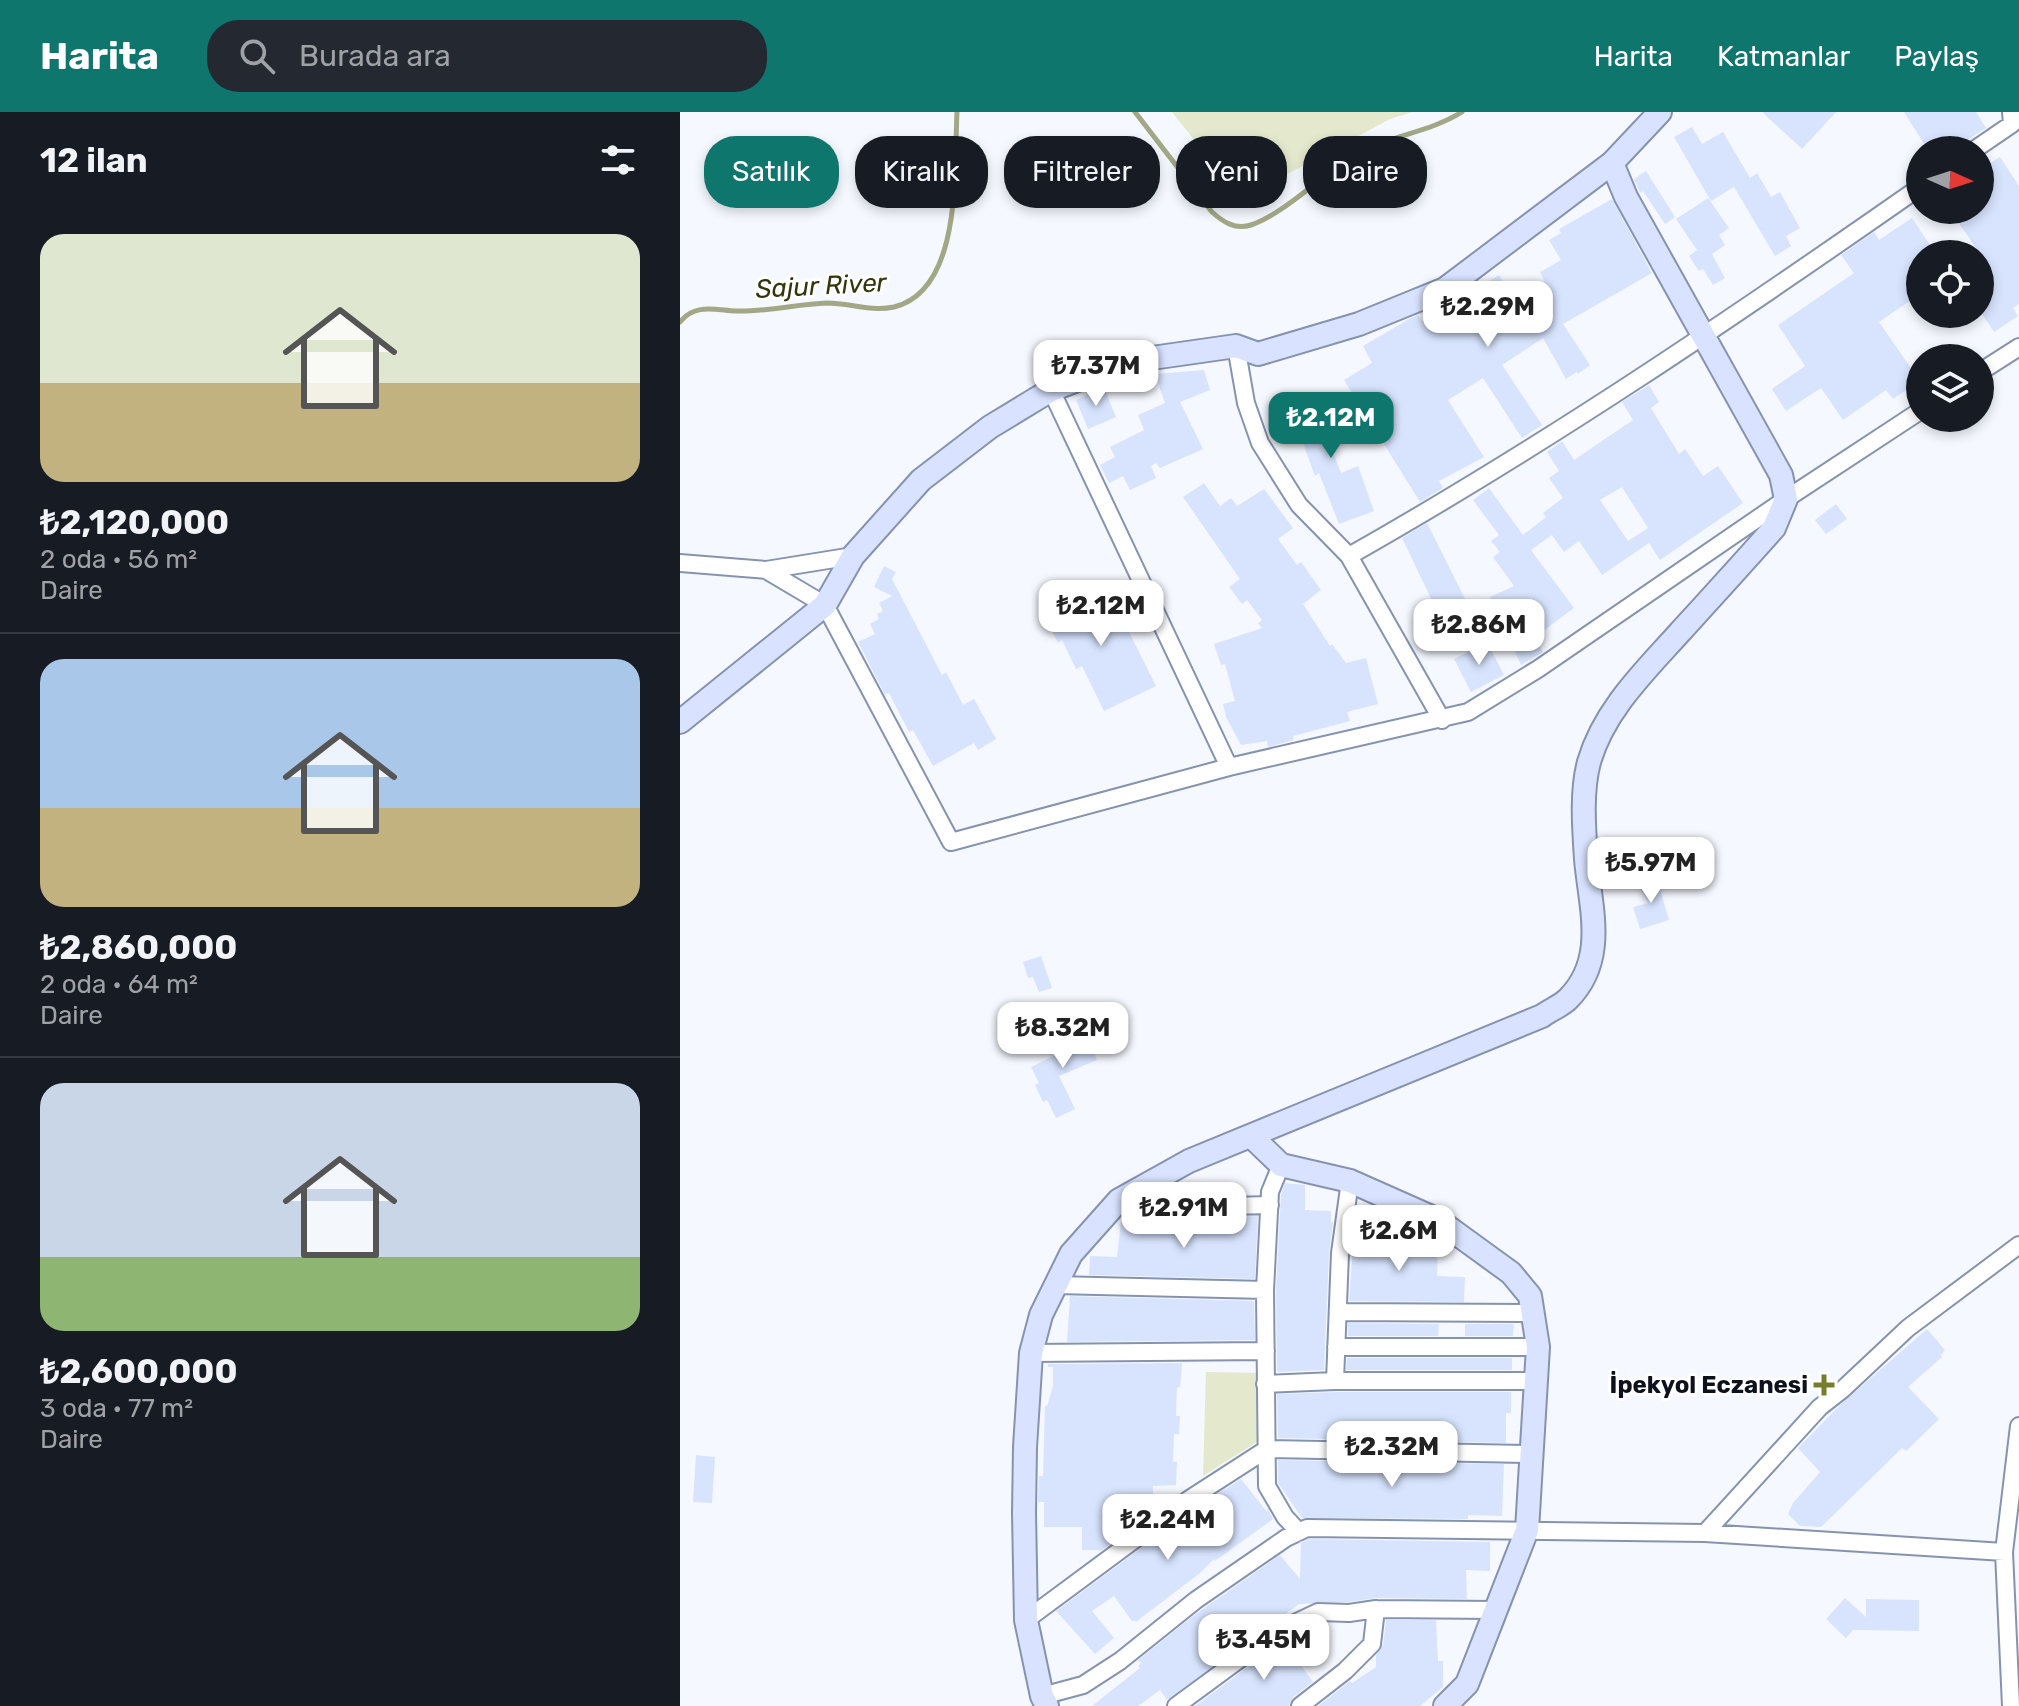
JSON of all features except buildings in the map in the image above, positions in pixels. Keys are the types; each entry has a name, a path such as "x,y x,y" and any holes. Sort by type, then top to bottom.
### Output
{"street":[{"path":"680,722 825,605 853,556 921,480 990,427 1051,390 1124,362 1236,346 1258,354 1359,324 1445,289 1612,163 1660,112"},
{"path":"1994,137 2014,124"},
{"path":"1612,163 1626,197 1781,475 1786,499 1774,528 1626,692 1604,726 1589,763 1585,808 1586,860 1595,912 1593,947 1583,977 1567,999 1542,1016 1189,1161 1119,1200 1071,1254 1041,1315 1031,1353 1025,1447 1026,1620 1039,1703 1083,1685 1120,1661 1196,1600 1307,1528 1705,1533 2004,1552"},
{"path":"1349,556 1428,511 1705,337 1906,197"},
{"path":"1236,346 1246,403 1260,443 1299,505 1349,556 1442,720"},
{"path":"1994,363 2019,347"},
{"path":"1051,390 1229,767"},
{"path":"766,570 825,605 951,842 1229,767 1468,712 1538,669 1906,420"},
{"path":"680,563 766,570 853,556"},
{"path":"1251,1136 1281,1165 1350,1181 1438,1220 1511,1273 1530,1296 1538,1347 1527,1530 1467,1684 1445,1706"},
{"path":"1281,1165 1270,1192 1265,1290 1267,1486 1285,1517 1299,1532"},
{"path":"1335,1381 1340,1253 1350,1181"},
{"path":"1119,1200 1146,1208 1270,1205"},
{"path":"1705,1533 1820,1407 1908,1328 2019,1245"},
{"path":"1055,1285 1265,1290"},
{"path":"1339,1312 1533,1313"},
{"path":"1336,1347 1538,1347"},
{"path":"1031,1353 1266,1351"},
{"path":"1265,1384 1536,1381"},
{"path":"2011,1706 2013,1605 2004,1552 2019,1426"},
{"path":"1026,1620 1188,1500 1267,1449 1531,1454"},
{"path":"1300,1706 1345,1671 1372,1644 1376,1609"},
{"path":"1176,1706 1278,1631 1318,1612 1497,1610"}],"green space":[{"path":"1172,112 1413,112 1390,119 1358,136 1303,136 1303,166 1287,174 1287,136 1191,136"},
{"path":"1206,1372 1262,1373 1260,1440 1203,1476"}],"waterway":[{"name":"Sajur River","path":"680,322 692,312 706,309 748,311 827,303 885,308 916,296 933,277 950,224 957,112"},
{"name":"Sajur River","path":"1135,112 1212,212 1235,226 1264,220 1359,153 1462,112"}],"place":[{"name":"İpekyol Eczanesi","path":"1824,1385"}]}
